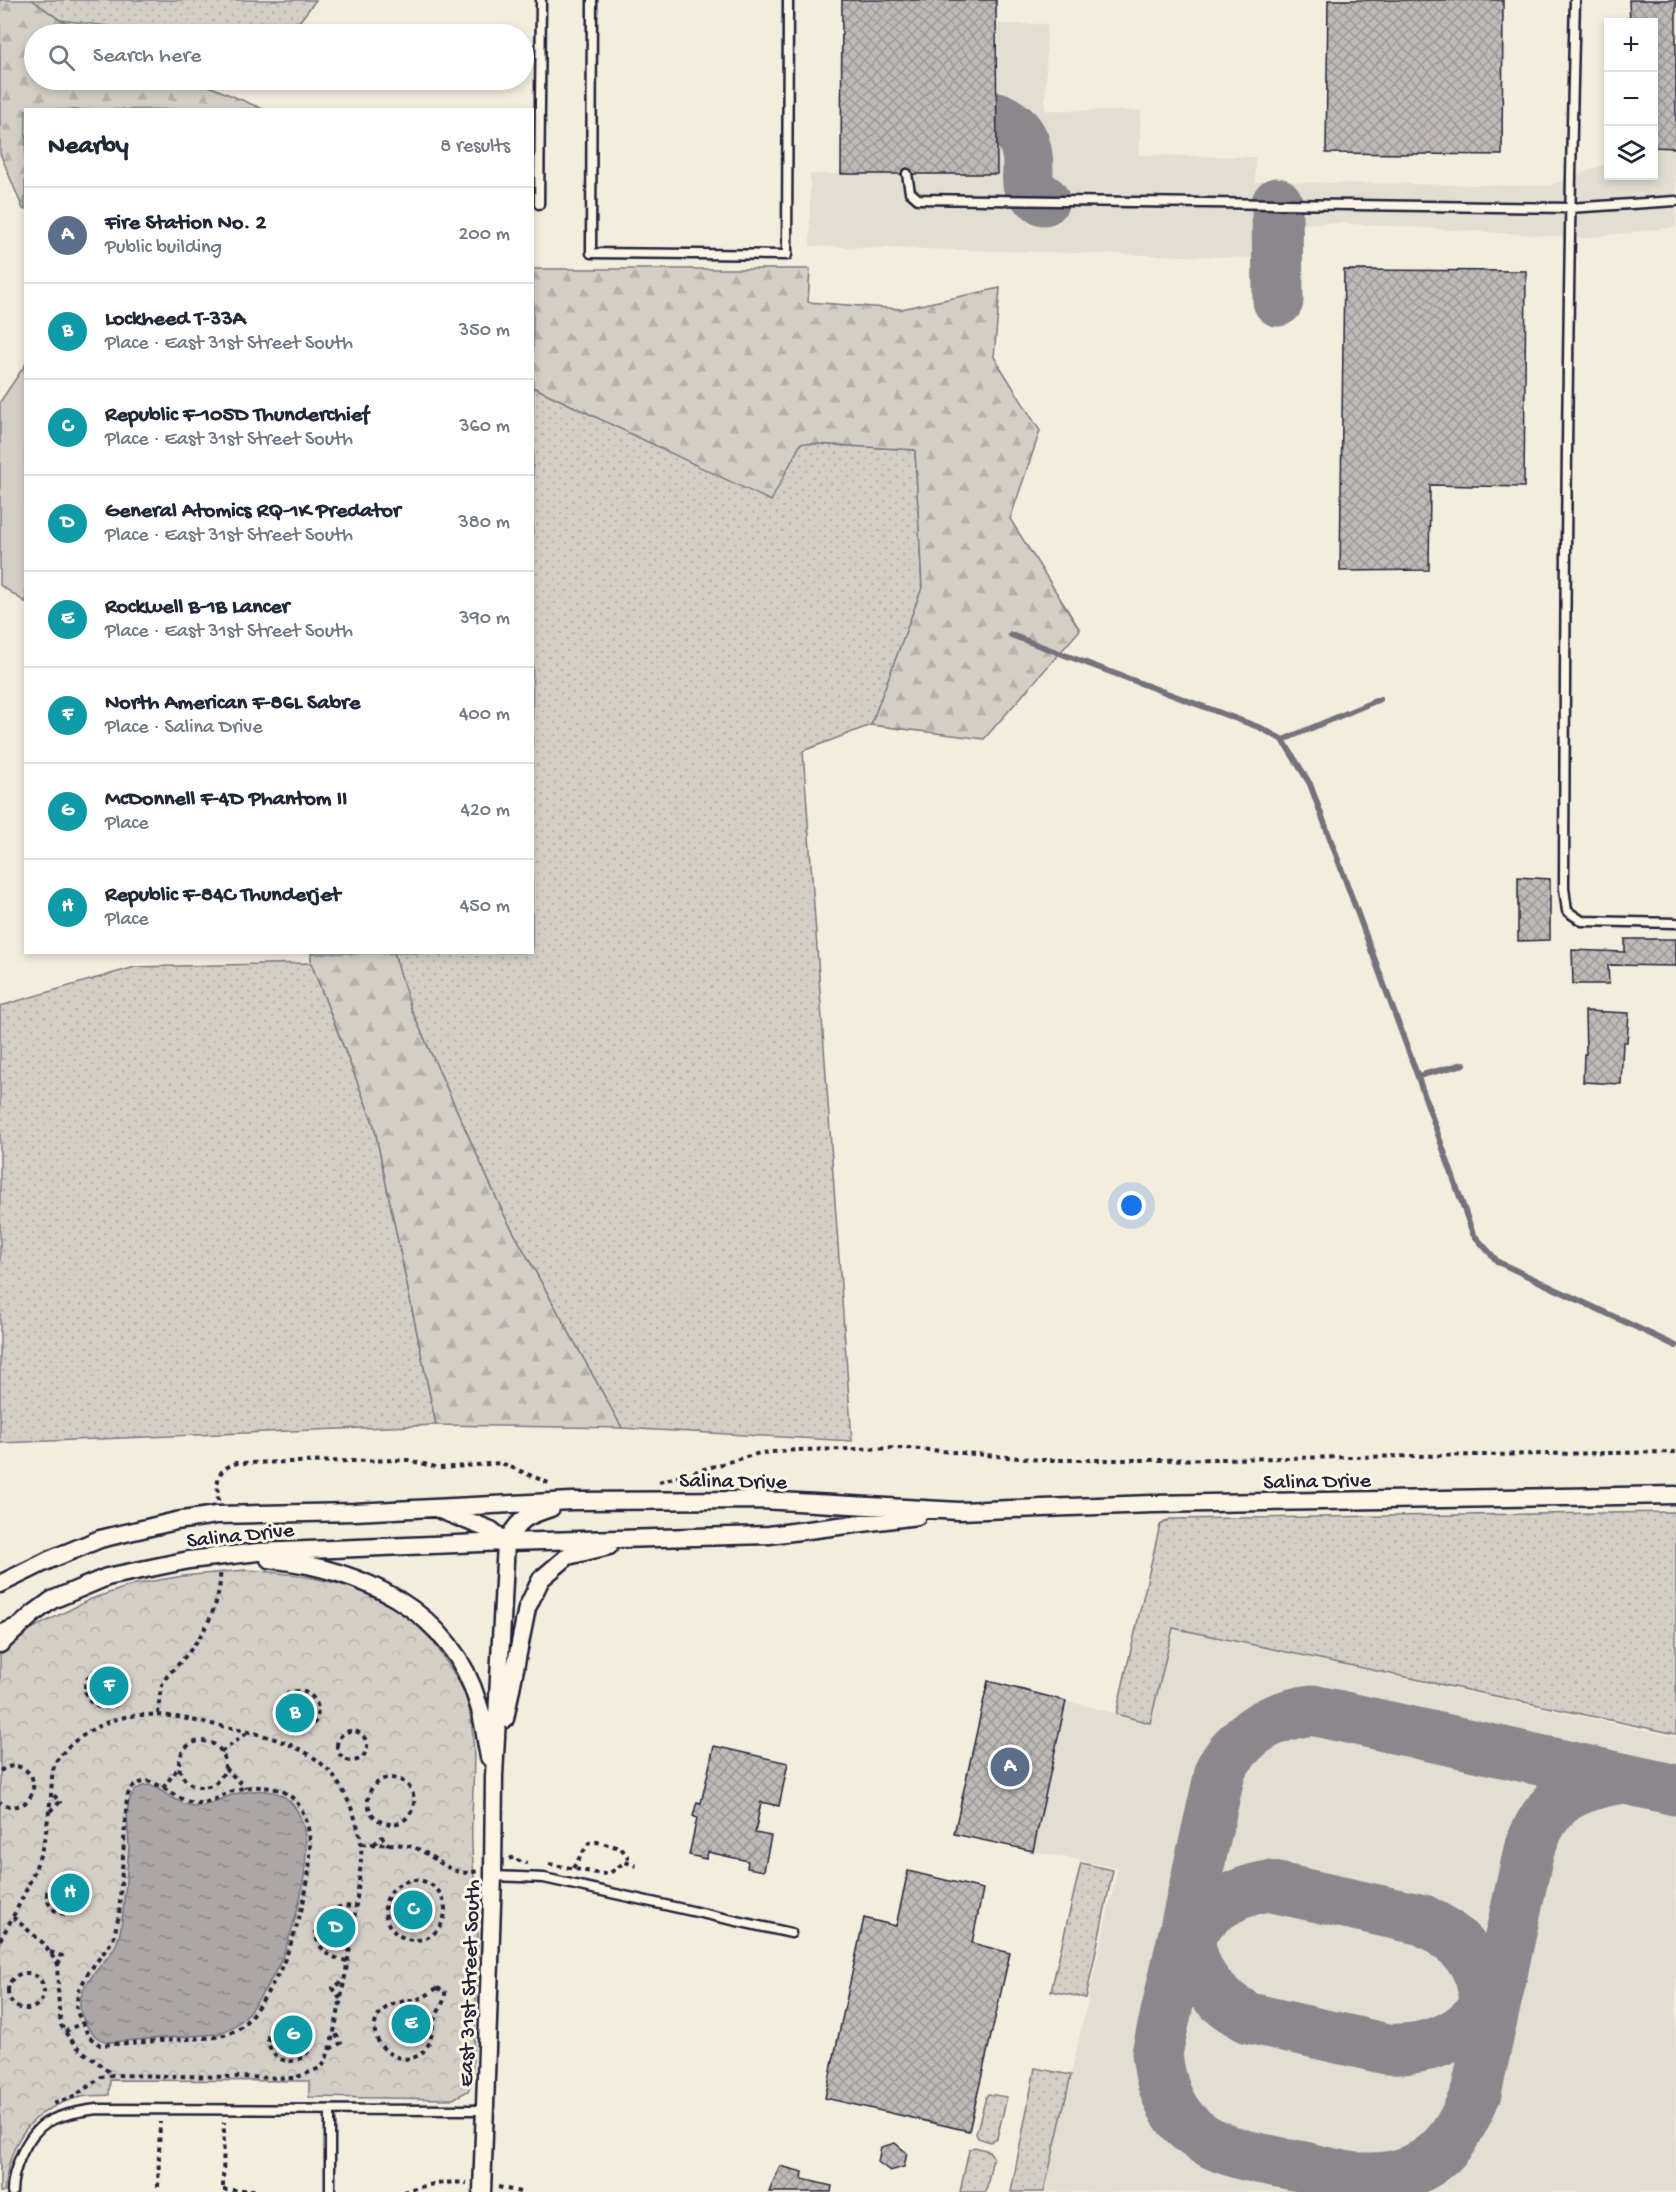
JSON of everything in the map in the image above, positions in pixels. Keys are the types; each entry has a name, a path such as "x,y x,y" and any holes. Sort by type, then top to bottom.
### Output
{"street":[{"name":"Salina Drive","path":"0,1644 52,1600 107,1577 189,1560 258,1552 769,1535 959,1511 1152,1504 1676,1496"},
{"name":"Salina Drive","path":"0,1584 100,1539 176,1521 218,1515 572,1501 761,1500 959,1511"},
{"path":"506,1542 517,1524 534,1514 572,1501"},
{"name":"Salina Drive","path":"433,1508 491,1530 506,1542"},
{"name":"Salina Drive","path":"494,1776 527,1608 541,1579 568,1556 638,1538"},
{"name":"East 31st Street South","path":"482,2189 493,1876 494,1776 506,1542"},
{"name":"East 31st Street South","path":"225,1556 290,1562 343,1574 387,1592 412,1608 435,1628 465,1672 479,1703 494,1776"}],"lane":[{"path":"539,204 541,0"},
{"path":"592,0 591,253 787,255 788,0"},
{"path":"1575,0 1569,208 1564,888 1567,911 1582,921 1676,923"},
{"path":"907,174 910,192 918,199 1569,208 1676,201"},
{"path":"0,1630 33,1614"},
{"path":"493,1876 544,1878 790,1932"},
{"path":"12,2192 12,2178 26,2146 45,2123 76,2111 97,2109 485,2110"},
{"path":"330,2110 330,2192"}],"path":[{"path":"656,1482 760,1454 796,1450 908,1448 1041,1460 1676,1452"},
{"path":"218,1515 219,1474 224,1467 237,1463 408,1460 440,1468 501,1463 559,1487"},
{"path":"158,1714 162,1685 169,1673 199,1638 215,1605 221,1586 225,1556"},
{"path":"104,1668 117,1672 124,1683 123,1696 113,1706 94,1704 85,1689 88,1677 98,1669 104,1668"},
{"path":"297,1691 310,1695 317,1706 316,1720 306,1729 299,1731 287,1728 279,1718 281,1700 291,1692 297,1691"},
{"path":"0,1940 13,1917 43,1847 50,1812 55,1763 71,1744 93,1729 123,1717 158,1714 248,1733 310,1754 330,1772 345,1794 357,1823 362,1844 355,1907 334,2032 325,2063 321,2067 294,2078 113,2075 101,2077 75,2096 48,2107"},
{"path":"347,1732 361,1734 367,1743 363,1757 353,1761 344,1759 338,1747 340,1738 347,1732"},
{"path":"221,1752 248,1733"},
{"path":"163,1788 179,1768 182,1752 195,1743 210,1743 221,1752 224,1768 215,1783 201,1787 186,1782 179,1768"},
{"path":"0,1771 6,1767 20,1767 31,1775 34,1789 28,1802 21,1806 8,1806 0,1802"},
{"path":"224,1768 246,1788"},
{"path":"391,1778 405,1783 413,1794 414,1801 410,1815 405,1820 392,1824 377,1819 369,1806 371,1790 383,1780 391,1778"},
{"path":"147,1781 198,1803 212,1801 230,1792 246,1788 279,1789 289,1795 297,1803 308,1826 310,1854 307,1885 291,1943 280,1970 266,1994 241,2027 231,2033 218,2037 100,2045 90,2037 81,2024 76,2010 78,1992 88,1973 113,1940 119,1915 127,1797 130,1789 137,1783 147,1781"},
{"path":"50,1812 60,1802 51,1792"},
{"path":"373,1845 382,1837 389,1845"},
{"path":"573,1868 589,1844 597,1842 621,1848 628,1857 625,1862"},
{"path":"67,1876 78,1880 86,1896 81,1907 77,1911 66,1914 54,1909 48,1898 51,1885 61,1877 67,1876"},
{"path":"416,1880 435,1887 442,1895 445,1905 445,1916 441,1926 434,1934 424,1939 405,1939 396,1934 386,1919 384,1909 390,1892 397,1885 416,1880"},
{"path":"347,1961 330,1957 323,1952 318,1945 316,1928 324,1913 331,1908 355,1907"},
{"path":"13,1917 50,1951 57,1968 59,2009 61,2025 65,2032 76,2046 113,2075"},
{"path":"50,1951 62,1956 57,1968"},
{"path":"26,1973 36,1976 44,1991 40,2001 26,2009 14,2005 8,1994 10,1982 14,1977 26,1973"},
{"path":"340,2000 333,1988 344,1981"},
{"path":"437,1988 442,1988 446,1997 435,2017 427,2046 413,2057 395,2057 387,2053 377,2039 376,2022 387,2007 421,1998 437,1988"},
{"path":"290,2016 304,2022 312,2035 309,2050 290,2061 276,2057 271,2052 267,2038 271,2025 290,2016"},
{"path":"65,2032 81,2024"},
{"path":"329,2050 341,2043 334,2032"},
{"path":"150,2119 160,2119 158,2187"},
{"path":"213,2120 224,2120 224,2188 259,2192"},
{"path":"403,2192 435,2184 456,2182 482,2189 520,2192"}],"shaded area":[{"path":"998,24 1047,24 1045,110 1141,111 1139,155 1255,157 1255,182 1549,186 1604,165 1604,180 1658,180 1658,147 1676,148 1676,227 1584,238 1338,223 1305,224 1297,235 1300,290 1298,303 1294,310 1286,313 1274,313 1266,309 1260,300 1255,258 810,246 810,174 997,174"},
{"path":"1172,1628 1676,1737 1676,2192 1044,2192 1118,1868 1033,1851 1066,1701 1150,1722"}],"green space":[{"path":"0,0 32,0 69,24 24,24 24,90 218,90 261,108 24,108 24,210 0,153"},
{"path":"32,0 316,0 299,22 278,24 91,24 60,20"},
{"path":"534,269 810,269 808,302 901,309 1000,288 994,357 1040,431 1010,519 1080,630 984,739 871,725 922,588 915,450 801,443 771,501 534,387"},
{"path":"24,366 24,601 0,585 0,402"},
{"path":"534,387 771,500 801,443 915,450 922,588 871,725 803,751 852,1441 622,1428 504,1215 411,1009 394,954 534,954"},
{"path":"311,954 394,954 411,1009 504,1215 622,1428 436,1425 374,1125 311,963"},
{"path":"311,963 374,1125 436,1425 0,1443 0,1006 135,967"},
{"path":"1676,1512 1676,1734 1173,1628 1150,1723 1116,1714 1160,1525 1170,1519"},
{"path":"245,1570 289,1574 337,1584 383,1600 403,1611 423,1629 433,1642 463,1691 471,1718 474,1754 472,1846 478,1932 472,2081 468,2091 453,2099 309,2097 309,2081 110,2080 109,2095 84,2096 63,2102 35,2119 17,2143 11,2158 4,2192 0,2192 0,1655 19,1635 91,1599 136,1584 183,1576"},
{"path":"1081,1863 1113,1870 1086,1998 1051,1991"},
{"path":"1035,2068 1071,2075 1044,2192 1011,2192"},
{"path":"988,2094 1007,2097 997,2138 990,2142 978,2138 976,2134"},
{"path":"974,2147 989,2151 993,2157 986,2192 960,2192 969,2150"}],"water":[{"path":"149,1785 182,1803 194,1806 250,1791 273,1792 286,1798 298,1812 304,1830 306,1851 304,1874 295,1919 280,1963 245,2017 218,2034 108,2042 98,2038 89,2029 81,2014 80,2003 87,1983 109,1956 119,1937 129,1847 128,1805 136,1789"}],"building":[{"path":"842,0 996,0 997,174 913,174 907,168 901,174 841,174"},
{"path":"1328,0 1503,0 1502,155 1326,153"},
{"path":"1629,0 1676,0 1676,148 1658,147 1658,18 1630,18"},
{"path":"1344,270 1526,271 1524,487 1430,485 1429,570 1340,571"},
{"path":"1518,877 1550,879 1550,940 1518,941"},
{"path":"1625,939 1676,939 1676,966 1608,965 1609,984 1573,984 1572,950 1625,952"},
{"path":"1585,1011 1629,1013 1627,1042 1623,1042 1621,1084 1583,1082 1584,1054 1586,1054"},
{"path":"988,1681 1066,1701 1033,1851 954,1834"},
{"path":"714,1746 788,1763 779,1806 761,1802 755,1833 771,1836 764,1871 747,1868 748,1861 708,1852 706,1859 689,1855 697,1818 693,1816 697,1802 701,1803"},
{"path":"908,1871 983,1889 972,1943 1010,1953 969,2131 825,2098 864,1918 896,1926"},
{"path":"895,2143 907,2153 904,2167 890,2171 878,2162 881,2147"},
{"path":"780,2166 803,2172 802,2179 832,2186 831,2192 769,2192"}],"waterway":[{"path":"1011,635 1261,728 1283,740 1310,784 1473,1234 1498,1262 1676,1346"},
{"path":"1283,740 1380,699"},
{"path":"1418,1076 1464,1064"}],"taxiway":[{"path":"997,117 1012,126 1025,144 1029,187 1044,200"},
{"path":"1277,203 1278,301"},
{"path":"1622,1778 1604,1782 1588,1786 1563,1798 1544,1818 1536,1833 1529,1850 1476,2093 1460,2127 1437,2156 1415,2169 1393,2176 1371,2178 1343,2176 1231,2151 1195,2133 1179,2117 1164,2086 1157,2053 1221,1768 1248,1735 1271,1721 1312,1710 1676,1790"},
{"path":"1182,1950 1196,1925 1216,1907 1241,1894 1268,1886 1423,1920 1459,1944 1473,1961 1480,1977 1491,2022"},
{"path":"1188,1921 1192,1953 1203,1979 1222,2000 1234,2009 1249,2018 1387,2049 1422,2046 1439,2042 1453,2035 1478,2015 1489,2001 1497,1984"}],"place":[{"name":"North American F-86L Sabre","path":"109,1686"},
{"name":"Lockheed T-33A","path":"295,1713"},
{"name":"Fire Station No. 2","path":"1010,1767"},
{"name":"Republic F-84C Thunderjet","path":"70,1893"},
{"name":"Republic F-105D Thunderchief","path":"413,1910"},
{"name":"General Atomics RQ-1K Predator","path":"336,1928"},
{"name":"Rockwell B-1B Lancer","path":"411,2024"},
{"name":"McDonnell F-4D Phantom II","path":"293,2035"}]}
